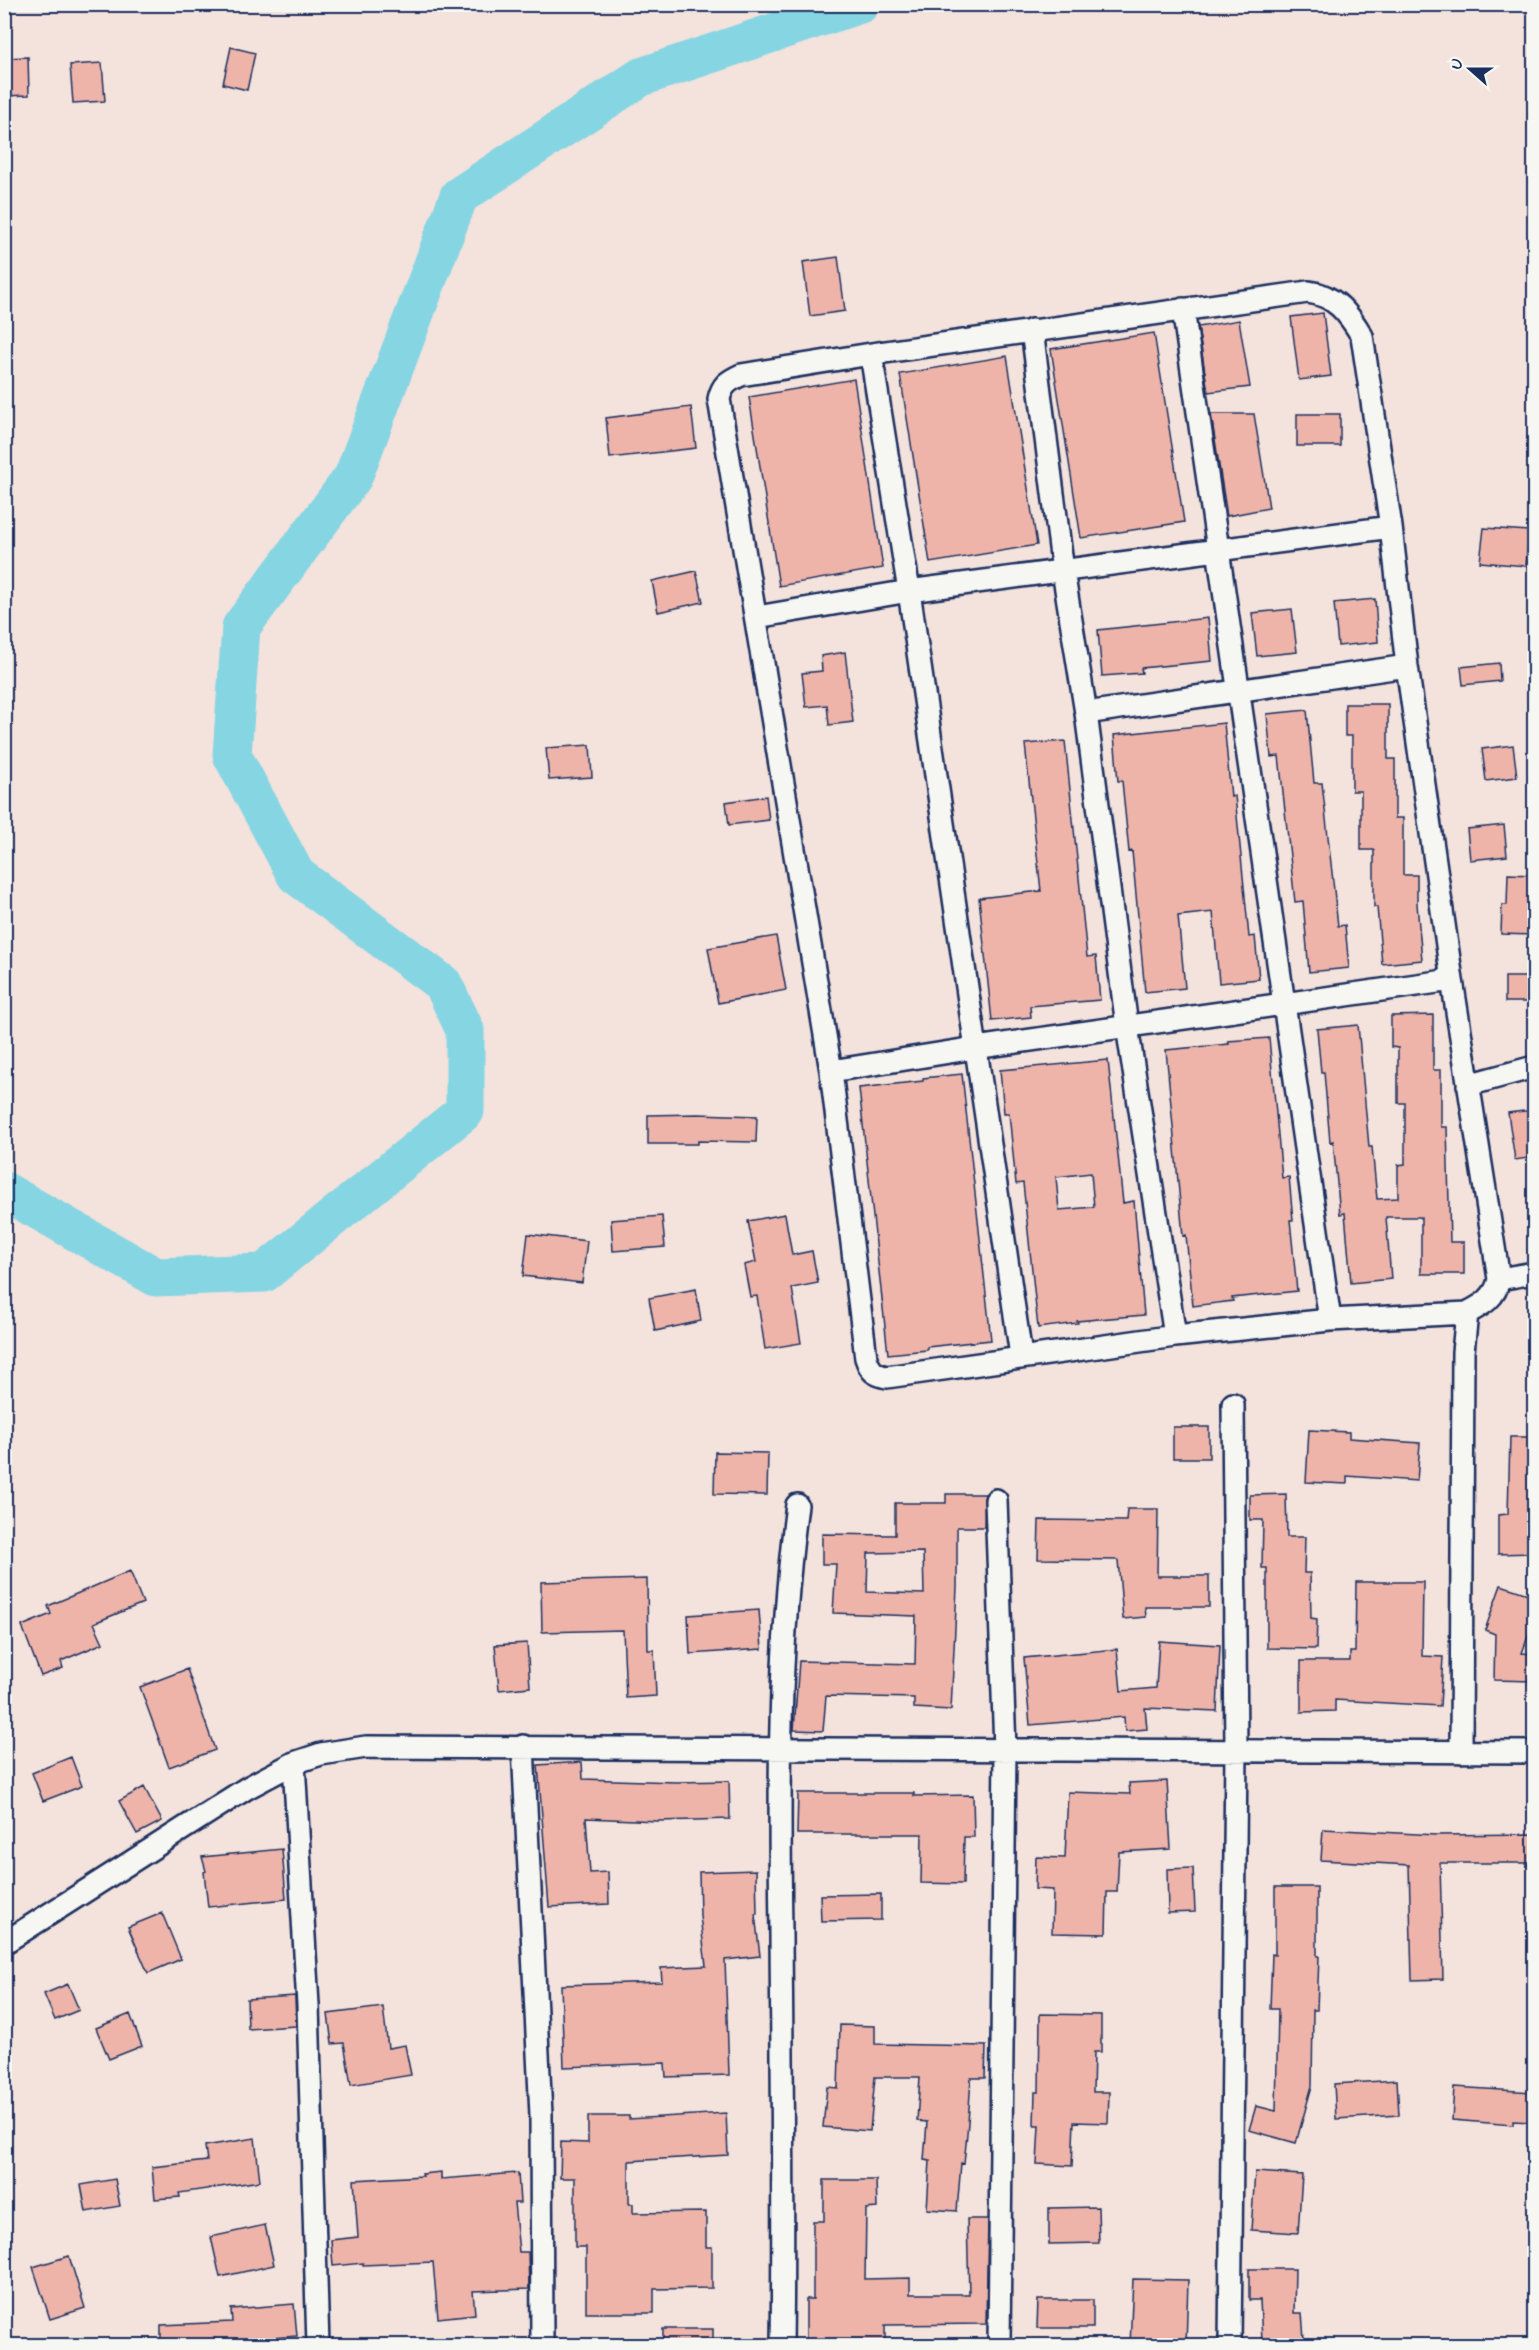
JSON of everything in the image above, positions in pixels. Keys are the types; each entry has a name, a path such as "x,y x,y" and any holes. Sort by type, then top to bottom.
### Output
{"street":[{"path":"1308,292 1318,293 1332,299 1349,315 1362,336 1391,527 1407,666 1452,980 1499,1279 1498,1287 1482,1305 1467,1313 1330,1320 1174,1336 1021,1356 887,1377 879,1376 869,1366 831,1071 719,399 721,390 727,381 741,375 1183,309 1308,292"},
{"path":"1183,309 1330,1320"},
{"path":"1032,330 1063,571 1086,713 1127,1026 1174,1336"},
{"path":"871,354 909,591 1021,1356"},
{"path":"757,617 909,591 1391,527"},
{"path":"1086,713 1407,666"},
{"path":"831,1071 975,1048 1452,980"},
{"path":"1468,1085 1534,1067"},
{"path":"1499,1279 1534,1273"},
{"path":"1461,1752 1463,1352 1467,1313"},
{"path":"1230,2346 1236,1750 1233,1404"},
{"path":"996,1500 1005,1749 999,2346"},
{"path":"782,2346 784,2224 779,1750 785,1618 797,1505"},
{"path":"523,1746 541,2115 542,2346"},
{"path":"4,1943 247,1788 294,1763 321,1754 366,1747 1534,1752"},
{"path":"294,1763 308,2005 318,2346"}],"building":[{"path":"231,47 255,53 247,90 223,84"},
{"path":"28,57 29,95 4,96 4,58"},
{"path":"102,63 105,101 73,103 70,65"},
{"path":"838,257 845,311 810,316 803,262"},
{"path":"1323,313 1331,376 1299,380 1291,317"},
{"path":"1239,320 1250,387 1208,392 1198,327"},
{"path":"1154,333 1184,522 1081,538 1051,349"},
{"path":"1007,356 1037,545 930,563 900,374"},
{"path":"854,379 883,568 779,586 749,397"},
{"path":"691,407 696,448 610,458 606,418"},
{"path":"1211,414 1254,414 1269,508 1227,516"},
{"path":"1297,414 1340,414 1340,446 1297,446"},
{"path":"1484,528 1529,531 1526,566 1480,562"},
{"path":"696,571 703,602 658,612 652,581"},
{"path":"1375,599 1378,642 1338,646 1334,603"},
{"path":"1292,609 1297,652 1257,656 1252,613"},
{"path":"1208,618 1212,661 1141,668 1142,673 1102,676 1098,630"},
{"path":"845,652 853,722 829,725 827,705 806,707 802,673 822,671 821,656"},
{"path":"1499,663 1500,681 1463,685 1461,667"},
{"path":"1345,704 1388,704 1388,759 1395,759 1395,818 1403,818 1403,875 1417,875 1422,960 1382,964 1377,907 1374,907 1374,850 1361,850 1361,791 1352,791 1352,736 1345,736"},
{"path":"1307,710 1314,783 1322,783 1338,926 1345,925 1349,968 1309,972 1303,901 1295,902 1279,756 1271,757 1267,714"},
{"path":"1224,723 1231,797 1235,796 1249,937 1255,936 1259,979 1219,983 1213,912 1178,916 1185,988 1145,992 1132,851 1129,852 1122,781 1118,781 1114,735"},
{"path":"1065,741 1087,957 1096,956 1100,1000 1030,1006 1031,1017 992,1021 979,898 1041,891 1025,744"},
{"path":"590,745 592,777 549,780 546,748"},
{"path":"1513,745 1517,777 1486,781 1482,749"},
{"path":"766,796 769,820 729,825 726,802"},
{"path":"1504,825 1507,856 1470,860 1467,829"},
{"path":"1508,874 1534,875 1534,935 1501,934 1502,905 1507,905"},
{"path":"776,936 786,990 718,1003 708,948"},
{"path":"1505,977 1534,977 1534,1002 1505,1002"},
{"path":"1433,1015 1433,1070 1441,1070 1441,1127 1447,1127 1450,1242 1464,1242 1464,1274 1421,1274 1421,1217 1386,1217 1391,1279 1351,1283 1345,1213 1340,1214 1333,1141 1330,1142 1324,1072 1321,1072 1317,1029 1358,1025 1369,1147 1372,1147 1377,1199 1398,1198 1398,1165 1405,1164 1405,1103 1398,1103 1398,1048 1391,1047 1391,1016"},
{"path":"1269,1038 1282,1178 1289,1177 1293,1220 1290,1220 1297,1291 1232,1298 1233,1301 1193,1306 1186,1235 1183,1236 1166,1050"},
{"path":"1108,1060 1123,1203 1134,1201 1144,1315 1077,1321 1078,1323 1038,1328 1023,1183 1016,1184 1009,1113 1004,1113 1000,1070","holes":["1091,1173 1094,1207 1059,1210 1056,1177"]},
{"path":"962,1074 991,1340 888,1354 859,1088"},
{"path":"1534,1110 1534,1157 1515,1160 1508,1113"},
{"path":"648,1115 757,1116 756,1142 698,1141 698,1144 648,1144"},
{"path":"785,1214 792,1255 812,1251 818,1283 792,1288 801,1343 765,1349 757,1296 750,1297 744,1265 756,1262 748,1221"},
{"path":"662,1216 665,1247 613,1251 611,1220"},
{"path":"528,1234 587,1241 582,1283 523,1276"},
{"path":"696,1289 701,1321 655,1331 649,1298"},
{"path":"1173,1427 1209,1427 1209,1458 1173,1458"},
{"path":"1309,1430 1349,1432 1349,1438 1420,1443 1417,1481 1347,1476 1347,1484 1306,1482"},
{"path":"1510,1437 1534,1437 1534,1553 1498,1554 1498,1515 1508,1514"},
{"path":"715,1452 768,1453 767,1495 714,1494"},
{"path":"946,1494 985,1494 984,1527 957,1527 957,1587 951,1710 914,1708 914,1698 826,1696 823,1731 794,1730 799,1661 915,1664 916,1616 833,1613 836,1564 822,1564 822,1534 895,1535 895,1503 946,1503","holes":["923,1552 924,1594 867,1592 868,1553"]},
{"path":"1286,1494 1287,1537 1305,1537 1304,1573 1310,1573 1311,1618 1317,1619 1316,1649 1267,1648 1267,1568 1262,1568 1263,1520 1250,1520 1250,1495"},
{"path":"1127,1509 1158,1509 1157,1576 1209,1576 1209,1607 1145,1607 1146,1617 1123,1619 1118,1560 1038,1559 1039,1520 1126,1521"},
{"path":"130,1571 143,1603 94,1623 103,1643 61,1661 63,1668 41,1676 22,1626 51,1614 48,1606"},
{"path":"647,1579 648,1650 654,1650 656,1696 626,1698 623,1630 542,1632 541,1582"},
{"path":"1356,1582 1423,1582 1422,1656 1443,1657 1440,1706 1335,1700 1335,1711 1301,1712 1301,1661 1350,1661 1350,1652 1355,1652"},
{"path":"1501,1585 1534,1596 1534,1620 1522,1653 1534,1654 1534,1681 1494,1680 1495,1634 1485,1630"},
{"path":"759,1610 762,1649 690,1654 688,1615"},
{"path":"1159,1641 1220,1645 1217,1711 1145,1708 1147,1729 1125,1731 1124,1717 1030,1725 1024,1658 1117,1649 1121,1691 1156,1688"},
{"path":"527,1643 530,1687 499,1690 495,1645"},
{"path":"187,1669 215,1750 169,1767 140,1687"},
{"path":"71,1757 82,1786 43,1801 32,1773"},
{"path":"582,1762 583,1779 729,1781 730,1819 658,1821 586,1818 590,1873 608,1872 609,1904 549,1907 538,1765"},
{"path":"1167,1781 1171,1849 1119,1852 1117,1892 1107,1892 1106,1934 1052,1933 1053,1890 1035,1889 1036,1857 1065,1858 1068,1792 1130,1794 1129,1783"},
{"path":"144,1787 162,1821 137,1834 119,1801"},
{"path":"798,1793 973,1795 974,1837 964,1837 963,1884 921,1883 922,1834 797,1834"},
{"path":"1323,1829 1436,1835 1533,1834 1533,1863 1440,1863 1443,1979 1412,1980 1409,1865 1321,1860"},
{"path":"282,1849 286,1899 208,1907 204,1872 206,1871 202,1857"},
{"path":"1193,1868 1195,1912 1168,1913 1167,1869"},
{"path":"756,1870 757,1914 755,1914 760,1956 725,1960 729,2075 666,2077 665,2063 564,2067 561,1985 662,1982 661,1968 706,1966 700,1916 699,1872"},
{"path":"1275,1887 1317,1887 1317,1956 1319,1956 1317,2010 1313,2010 1312,2086 1296,2143 1249,2130 1256,2106 1276,2111 1278,2009 1270,2009 1272,1954 1275,1955"},
{"path":"881,1894 881,1920 821,1921 820,1895"},
{"path":"162,1913 181,1959 148,1973 128,1927"},
{"path":"68,1984 79,2010 55,2020 44,1994"},
{"path":"295,1996 296,2026 248,2029 247,1999"},
{"path":"383,2007 388,2048 405,2045 411,2075 351,2085 344,2043 332,2044 328,2014"},
{"path":"130,2014 142,2046 109,2059 96,2028"},
{"path":"1040,2014 1101,2015 1101,2052 1094,2052 1093,2092 1109,2092 1108,2123 1074,2122 1072,2166 1037,2164 1039,2125 1034,2125 1035,2092 1039,2092"},
{"path":"840,2025 875,2026 875,2044 986,2046 985,2078 971,2078 964,2164 961,2163 957,2211 927,2209 930,2161 924,2160 927,2122 917,2121 920,2077 875,2077 870,2131 823,2127 827,2087 838,2088"},
{"path":"1397,2080 1399,2115 1336,2119 1334,2084"},
{"path":"1454,2087 1534,2092 1534,2122 1513,2121 1513,2125 1452,2120"},
{"path":"726,2113 728,2155 629,2161 629,2204 633,2204 633,2213 706,2212 706,2247 712,2247 712,2288 654,2289 654,2313 586,2313 586,2247 575,2247 575,2178 560,2178 561,2142 588,2143 588,2116 629,2116 629,2119"},
{"path":"255,2138 260,2181 179,2193 180,2197 155,2199 152,2167 207,2161 205,2146"},
{"path":"441,2172 441,2179 518,2173 520,2203 514,2203 519,2252 528,2252 529,2289 473,2291 475,2314 438,2318 433,2262 333,2266 331,2240 358,2237 354,2180 423,2176 422,2174"},
{"path":"1255,2172 1302,2175 1298,2233 1251,2230"},
{"path":"115,2179 120,2206 86,2212 81,2185"},
{"path":"824,2180 876,2180 877,2208 866,2209 865,2279 910,2278 910,2294 969,2294 967,2219 988,2219 986,2324 885,2325 885,2346 806,2346 806,2299 813,2299 813,2221 824,2221"},
{"path":"1098,2207 1099,2243 1049,2244 1049,2208"},
{"path":"265,2225 274,2265 220,2277 211,2237"},
{"path":"69,2256 85,2308 50,2319 33,2267"},
{"path":"1249,2269 1295,2269 1294,2313 1302,2313 1304,2339 1262,2342 1260,2300 1249,2300"},
{"path":"1133,2279 1188,2280 1186,2346 1130,2346"},
{"path":"1038,2300 1093,2300 1093,2328 1037,2328"},
{"path":"294,2304 297,2336 205,2344 205,2346 161,2346 161,2325 232,2322 231,2309"},
{"path":"663,2329 713,2329 713,2346 663,2346"}],"waterway":[{"path":"4,1191 156,1277 264,1273 465,1111 465,1030 443,984 296,875 232,755 241,627 353,477 459,196 641,77 860,4"}]}
